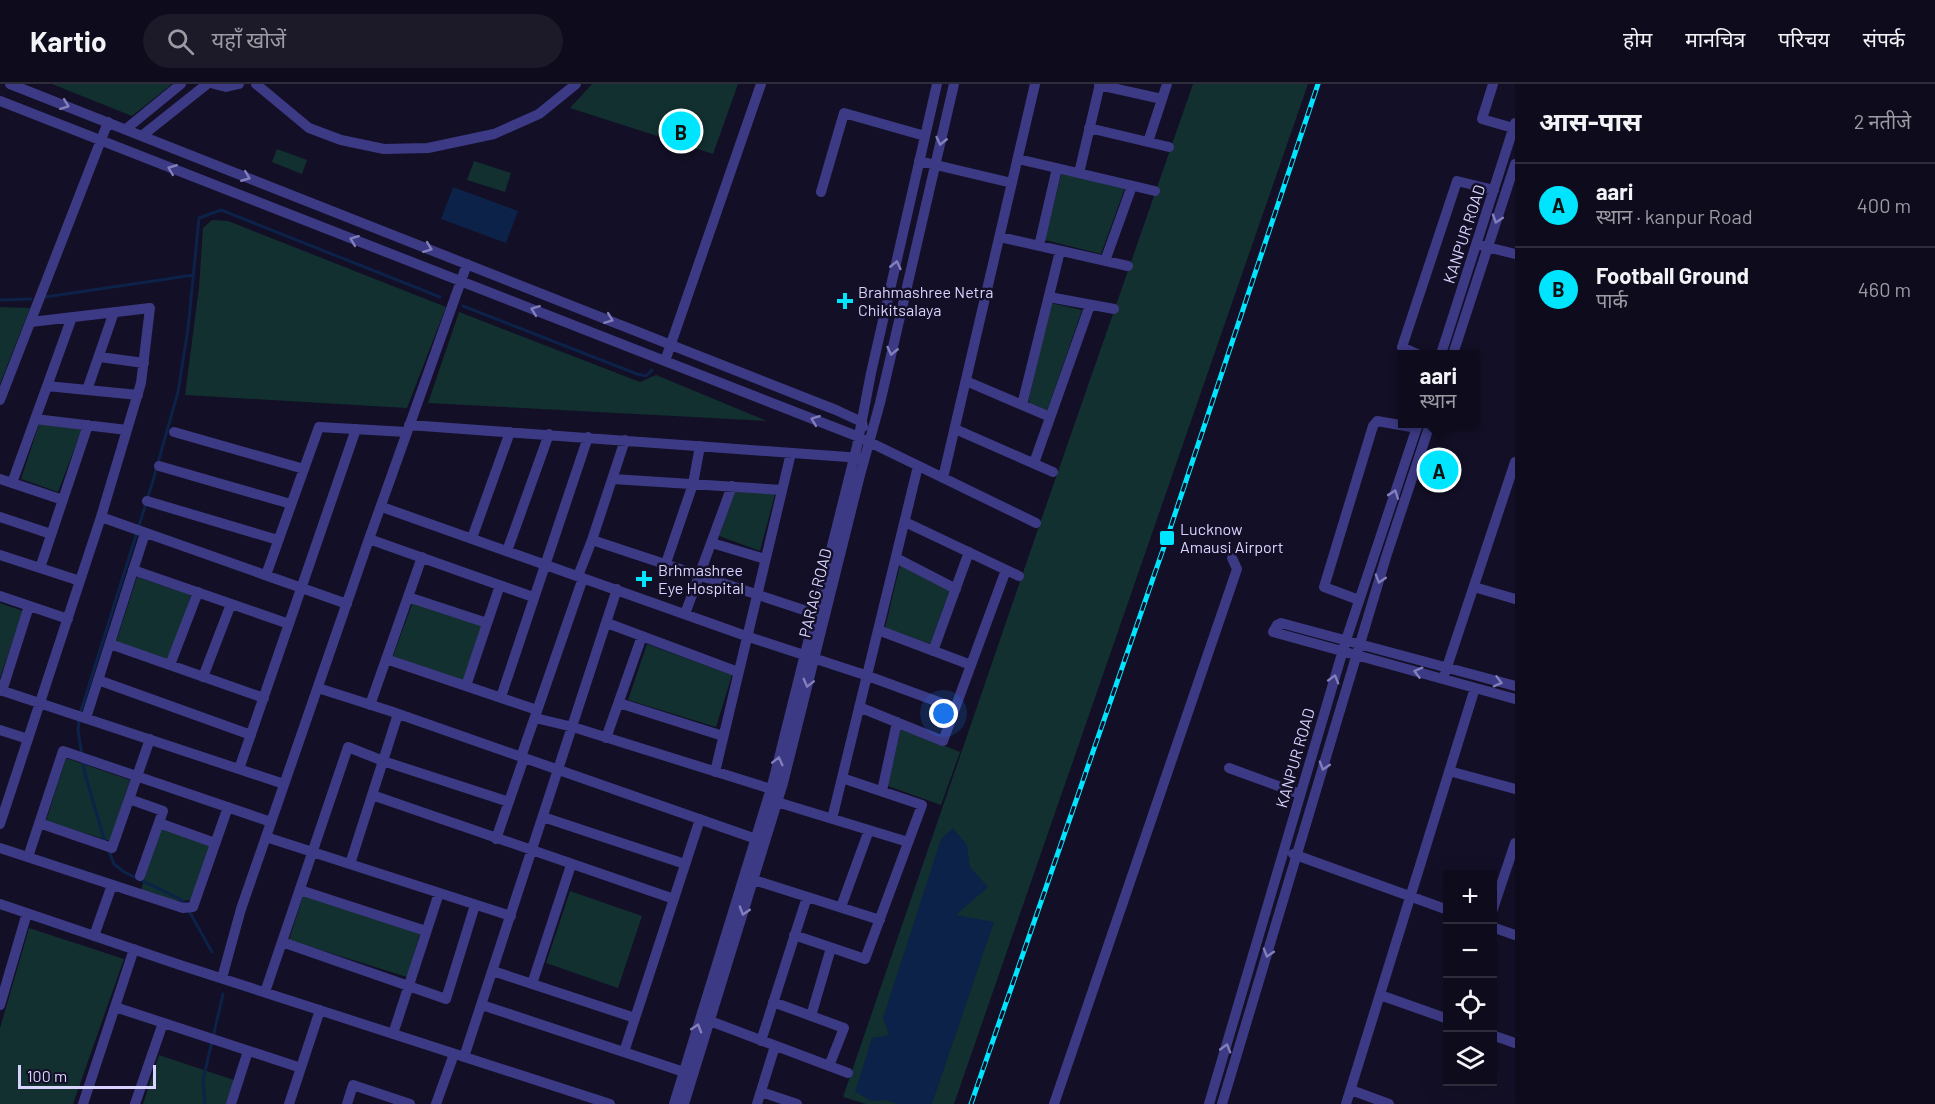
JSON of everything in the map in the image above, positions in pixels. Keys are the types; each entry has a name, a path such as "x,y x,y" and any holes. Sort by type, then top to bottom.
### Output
{"street":[{"path":"10,84 671,344 862,422"},
{"path":"126,129 181,84"},
{"path":"143,135 207,84"},
{"path":"214,84 226,87 239,84"},
{"path":"256,84 309,128 341,140 384,149 428,148 494,134 538,114 576,84"},
{"path":"666,361 760,84"},
{"path":"864,439 862,422 937,84"},
{"name":"PARAG ROAD","path":"684,1104 754,880 771,789 810,656 816,614 864,439 880,403 954,84"},
{"path":"944,478 1035,84"},
{"path":"1148,142 1167,84"},
{"path":"1492,84 1482,119 1514,126"},
{"path":"1079,173 1099,85 1162,99"},
{"path":"0,100 864,439 1036,523"},
{"path":"820,192 844,113 925,136"},
{"path":"0,400 108,122"},
{"name":"KANPUR ROAD","path":"1443,350 1482,245 1494,190 1514,126"},
{"path":"1089,128 1169,147"},
{"path":"1018,159 1155,191"},
{"path":"919,161 1012,183"},
{"path":"1454,350 1482,245 1515,164"},
{"path":"1038,246 1057,168"},
{"path":"1408,350 1402,347 1457,181 1494,190"},
{"path":"1106,261 1132,186"},
{"path":"1000,237 1128,266"},
{"path":"1482,245 1515,254"},
{"path":"1022,405 1060,251"},
{"path":"222,978 241,909 466,264"},
{"path":"1049,297 1114,309"},
{"path":"1034,463 1090,305"},
{"path":"0,824 101,517 138,395 150,308 31,322"},
{"path":"87,390 114,312"},
{"path":"12,483 72,317"},
{"path":"100,357 144,363"},
{"path":"966,381 1050,417"},
{"path":"47,386 138,395"},
{"path":"35,419 127,430"},
{"path":"1359,600 1324,587 1373,426 1377,421 1398,423"},
{"path":"40,568 88,425"},
{"path":"266,576 319,427 549,434 859,458"},
{"name":"KANPUR ROAD","path":"1209,1104 1342,651 1416,428"},
{"path":"1222,1104 1386,557 1428,428"},
{"path":"239,769 356,429"},
{"path":"955,429 1053,472"},
{"path":"174,432 304,469"},
{"path":"472,538 510,432"},
{"path":"507,551 549,434"},
{"path":"501,697 588,437"},
{"path":"496,839 625,440"},
{"path":"666,563 693,484 700,446"},
{"path":"715,772 791,453"},
{"name":"PARAG ROAD","path":"674,1104 760,840 777,802 859,458"},
{"path":"1443,679 1515,462"},
{"path":"832,819 918,465"},
{"path":"159,466 291,504"},
{"path":"0,479 63,500"},
{"path":"612,479 782,490"},
{"path":"685,614 732,486"},
{"path":"147,501 278,540"},
{"path":"382,507 955,708"},
{"path":"0,517 51,534"},
{"path":"101,517 347,604"},
{"path":"905,522 1019,576"},
{"path":"82,716 98,680 110,644 133,570 140,531"},
{"path":"369,539 533,597"},
{"path":"592,540 816,614"},
{"path":"712,543 765,559"},
{"path":"933,651 969,552"},
{"path":"0,555 80,581"},
{"path":"370,705 422,557"},
{"path":"896,558 956,589"},
{"path":"1054,1104 1237,569 1232,558"},
{"path":"133,570 289,624"},
{"path":"859,707 944,741 1006,570"},
{"path":"466,686 500,585"},
{"path":"1474,587 1515,599"},
{"path":"436,1104 482,1005 617,590"},
{"path":"170,665 198,592"},
{"path":"0,596 68,619"},
{"path":"408,597 487,623"},
{"path":"204,677 231,604"},
{"path":"29,606 1,690 284,784"},
{"path":"1515,686 1281,622 1273,632 1515,699"},
{"path":"606,623 738,672"},
{"path":"878,630 971,665"},
{"path":"606,738 642,636"},
{"path":"110,644 264,698"},
{"path":"386,659 501,697 573,728 771,789"},
{"path":"98,680 251,735"},
{"path":"318,688 760,840"},
{"path":"1346,1104 1475,688"},
{"path":"619,703 723,736"},
{"path":"350,864 398,714"},
{"path":"882,791 897,722"},
{"path":"0,730 28,740"},
{"path":"39,823 107,846 129,799 150,739"},
{"path":"265,992 348,747 383,761 509,802"},
{"path":"28,857 63,752 272,822"},
{"path":"1229,768 1300,794"},
{"path":"1449,771 1515,789"},
{"path":"794,935 865,959 922,805 842,778"},
{"path":"372,795 674,899"},
{"path":"129,799 163,811 140,876"},
{"path":"777,802 908,842"},
{"path":"0,848 188,908 228,807"},
{"path":"543,817 686,864"},
{"path":"624,1052 700,819"},
{"path":"159,823 215,843"},
{"path":"841,907 869,830"},
{"path":"266,837 511,916"},
{"path":"1497,897 1515,843"},
{"path":"1284,851 1443,908"},
{"path":"532,984 571,865"},
{"path":"754,880 880,920"},
{"path":"94,936 112,885"},
{"path":"300,890 426,931"},
{"path":"393,1034 439,893"},
{"path":"761,1041 807,897"},
{"path":"0,904 610,1104"},
{"path":"282,942 446,999 476,905"},
{"path":"0,1005 27,913"},
{"path":"1497,929 1515,935"},
{"path":"811,1016 831,948"},
{"path":"83,1104 134,949"},
{"path":"493,970 635,1018"},
{"path":"1380,995 1443,1017"},
{"path":"773,1002 844,1028 829,1066"},
{"path":"482,1005 684,1072"},
{"path":"115,1007 301,1068"},
{"path":"289,1104 320,1010"},
{"path":"710,1021 848,1073"},
{"path":"135,1104 163,1023"},
{"path":"1497,1037 1515,1043"},
{"path":"757,1104 775,1046"},
{"path":"231,1104 248,1051"},
{"path":"347,1104 353,1085 410,1104"},
{"path":"1351,1090 1389,1104"},
{"path":"761,1092 797,1104"}],"green space":[{"path":"52,84 172,84 132,116"},
{"path":"592,84 738,84 713,154 570,108"},
{"path":"1193,84 1308,84 954,1104 866,1104 843,1097 1038,529"},
{"path":"277,149 307,160 302,174 272,162"},
{"path":"474,161 511,173 505,192 467,180"},
{"path":"1061,174 1125,188 1101,254 1045,240"},
{"path":"212,220 228,221 446,307 407,408 185,395 199,287 203,228"},
{"path":"1051,303 1082,310 1047,411 1028,403"},
{"path":"0,307 30,308 0,384"},
{"path":"459,312 640,382 656,375 767,421 428,403"},
{"path":"39,424 82,429 58,492 21,479"},
{"path":"735,491 775,494 760,551 719,536"},
{"path":"900,565 950,590 930,644 885,628"},
{"path":"137,577 191,595 169,660 116,642"},
{"path":"414,599 483,624 463,681 393,656"},
{"path":"0,603 23,611 0,678"},
{"path":"647,644 732,675 716,727 628,700"},
{"path":"901,728 960,752 941,805 888,786"},
{"path":"66,758 130,780 110,841 46,821"},
{"path":"161,826 211,843 192,900 174,901 141,890"},
{"path":"570,891 642,916 618,988 546,963"},
{"path":"303,896 420,933 407,977 289,940"},
{"path":"29,928 124,959 73,1104 0,1104 0,1028"},
{"path":"159,1055 234,1080 226,1104 143,1104"}],"water":[{"path":"453,187 518,211 506,243 441,219"},
{"path":"953,828 967,845 970,867 988,887 956,915 994,922 932,1104 872,1101 855,1092 872,1038 889,1035 883,1018 941,839"}],"waterway":[{"path":"80,714 152,484 178,392 188,329 199,218 221,210 440,297"},
{"path":"45,297 194,275"},
{"path":"0,300 31,299"},
{"path":"463,306 637,374 646,376 652,370"},
{"path":"79,720 78,731 82,755"},
{"path":"83,762 105,842"},
{"path":"109,851 114,864 124,872 184,902 212,952"},
{"path":"205,1104 203,1080 223,994"}],"railway":[{"path":"971,1104 1167,538 1318,84"}],"place":[{"name":"Football Ground","path":"681,131"},
{"name":"Brahmashree Netra Chikitsalaya","path":"845,301"},
{"name":"aari","path":"1439,470"},
{"name":"Lucknow Amausi Airport","path":"1167,538"},
{"name":"Brhmashree Eye Hospital","path":"644,579"}]}
